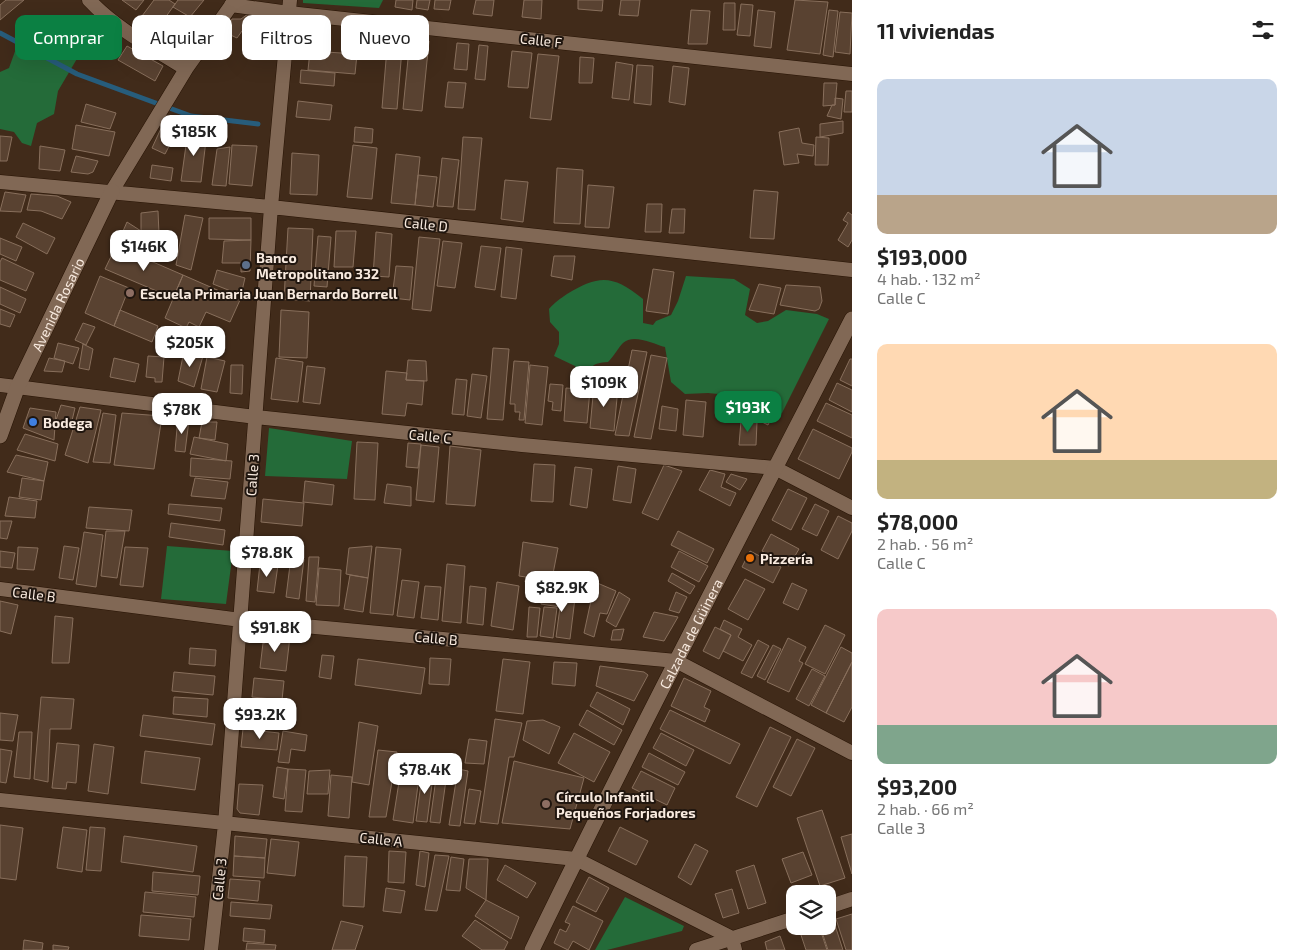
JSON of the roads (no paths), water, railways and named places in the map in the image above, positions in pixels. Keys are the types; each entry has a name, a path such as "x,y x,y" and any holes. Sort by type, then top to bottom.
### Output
{"main road":[{"name":"Avenida Rosario","path":"0,436 18,386 112,191"},
{"name":"Calzada de Güinera","path":"532,950 676,661 852,319"}],"street":[{"path":"89,0 113,22 186,69"},
{"name":"Avenida Rosario","path":"112,191 186,69 233,2"},
{"name":"Calle F","path":"233,2 290,6 852,74"},
{"name":"Calle 3","path":"211,950 225,824 271,207 290,6"},
{"name":"Calle D","path":"0,182 271,207 852,270"},
{"name":"Calle C","path":"0,385 256,417 522,445 775,468 852,508"},
{"name":"Calle B","path":"0,589 241,620 676,661 852,753"},
{"name":"Calle A","path":"0,800 576,859 734,944"},
{"path":"836,904 852,899"},
{"path":"696,950 734,944 786,922"}],"waterway":[{"path":"0,33 77,74 191,116 258,124"}],"place":[{"name":"Banco Metropolitano 332","path":"246,265"},
{"name":"Escuela Primaria Juan Bernardo Borrell","path":"130,293"},
{"name":"Bodega","path":"33,422"},
{"name":"Pizzería","path":"750,558"},
{"name":"Círculo Infantil Pequeños Forjadores","path":"546,804"}]}
